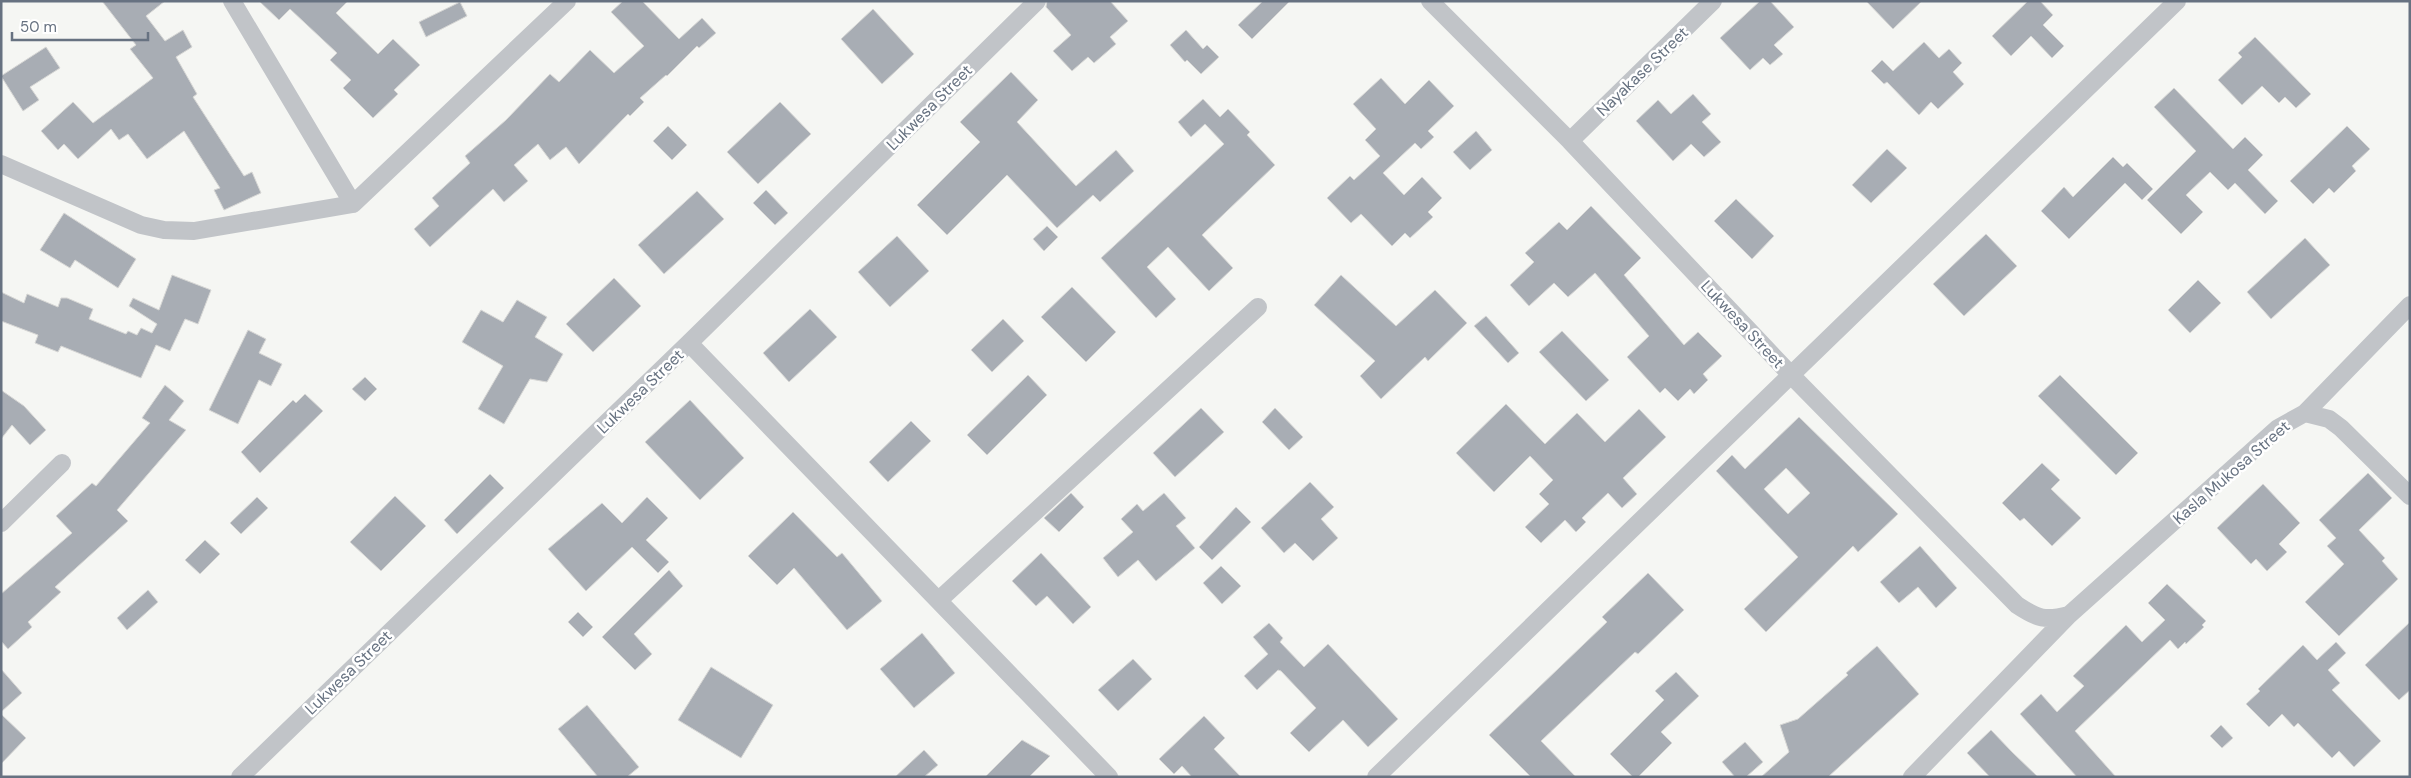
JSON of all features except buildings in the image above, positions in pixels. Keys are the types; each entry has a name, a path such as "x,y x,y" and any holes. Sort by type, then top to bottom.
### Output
{"street":[{"path":"232,1 353,204"},
{"path":"1,164 141,225 164,230 194,231 353,204 568,1"},
{"name":"Lukwesa Street","path":"244,775 689,344 1037,1"},
{"name":"Lukwesa Street","path":"1430,1 1570,141 1791,375 2017,605 2036,617 2051,620 2070,615"},
{"name":"Nayakase Street","path":"1570,141 1713,1"},
{"path":"1376,777 2177,1"},
{"name":"Kasla Mukosa Street","path":"1912,777 2070,615 2278,428 2305,413 2410,305"},
{"path":"939,600 1258,307"},
{"path":"689,344 1109,777"},
{"path":"2305,413 2329,419 2341,428 2410,496"},
{"path":"1,522 62,463"}]}
